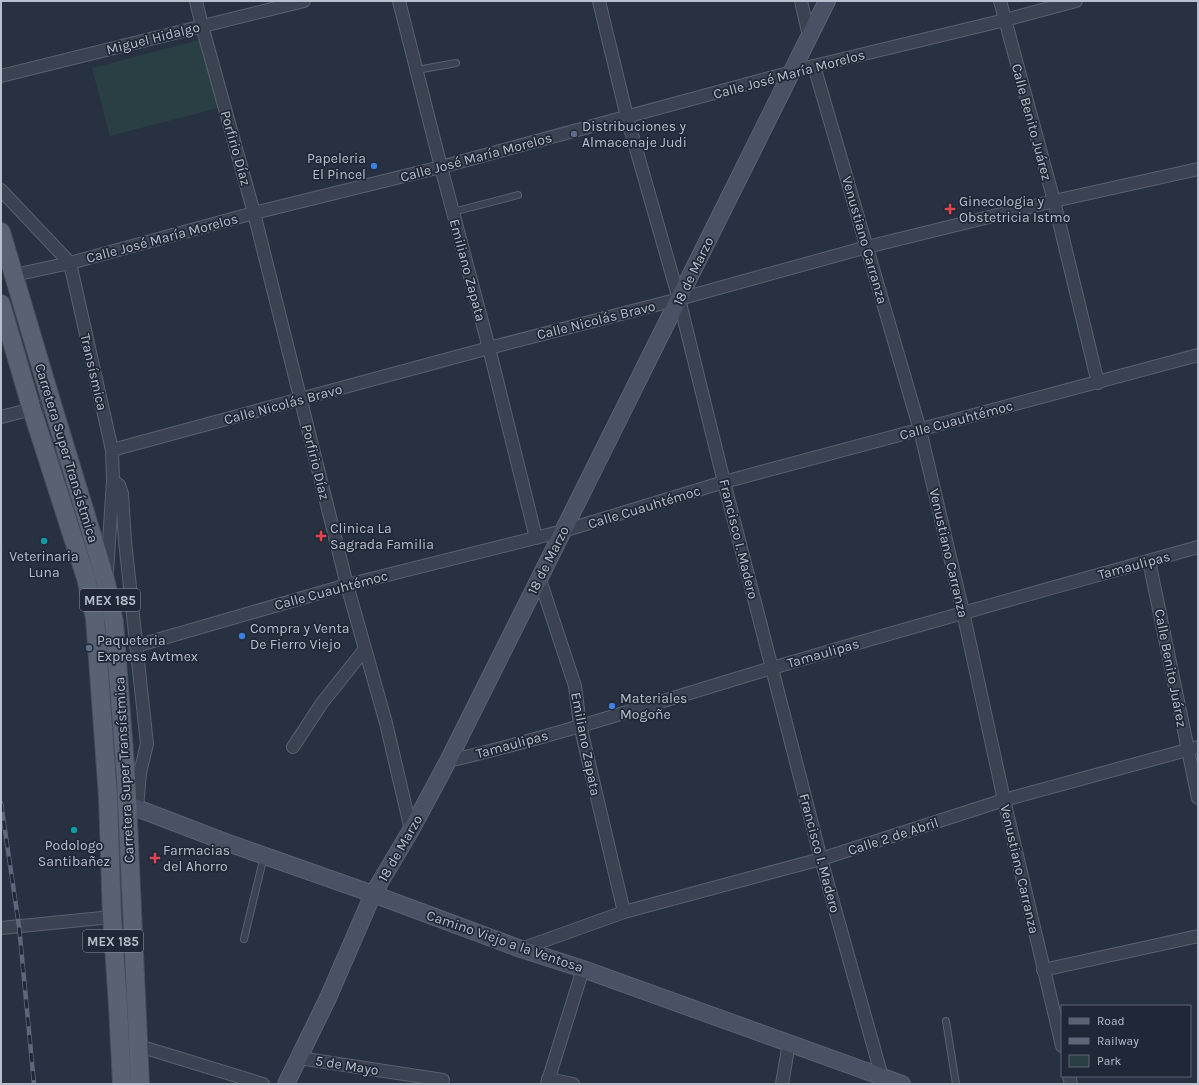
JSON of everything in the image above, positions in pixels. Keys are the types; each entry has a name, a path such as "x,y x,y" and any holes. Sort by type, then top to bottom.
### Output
{"main road":[{"name":"18 de Marzo","path":"286,1084 328,998 373,894 411,830 448,761 539,577 680,299 827,1"},
{"name":"Carretera Super Transístmica","path":"1,232 106,583 114,622 126,778 132,806 140,1084"},
{"name":"MEX 185","path":"1,304 32,410"},
{"name":"Carretera Super Transístmica","path":"32,410 86,578 93,611 108,797 112,917 122,1084"},
{"name":"Camino Viejo a la Ventosa","path":"108,797 264,856 373,894 521,949 583,969 902,1084"}],"street":[{"name":"Porfirio Díaz","path":"196,1 254,213 347,585 386,723 411,830"},
{"name":"Miguel Hidalgo","path":"1,76 304,1"},
{"name":"Emiliano Zapata","path":"399,1 489,348 536,538"},
{"name":"Francisco I. Madero","path":"599,1 627,117 680,299 724,482 821,859 882,1077"},
{"path":"801,1 810,36"},
{"name":"Calle Benito Juárez","path":"1000,1 1054,201 1098,383"},
{"name":"Calle José María Morelos","path":"14,275 70,263 254,213 441,167 814,66 1005,20 1076,1"},
{"name":"Venustiano Carranza","path":"814,66 920,430 964,612 1004,800 1061,1042"},
{"name":"Calle Nicolás Bravo","path":"112,450 489,348 680,299 867,247 1054,201 1198,169"},
{"path":"1,190 70,263"},
{"name":"Transísmica","path":"70,263 112,450 113,481 106,583"},
{"name":"Calle Cuauhtémoc","path":"136,646 347,585 563,532 724,482 1198,355"},
{"path":"1,417 52,404"},
{"name":"Transísmica","path":"113,481 119,485 122,494 125,541 147,744 132,806"},
{"name":"Tamaulipas","path":"448,761 580,725 964,612 1198,548"},
{"name":"Calle Benito Juárez","path":"1149,561 1193,748 1198,798"},
{"name":"Emiliano Zapata","path":"539,577 575,686 580,725 624,912"},
{"path":"293,747 322,703 365,649"},
{"name":"Calle 2 de Abril","path":"521,949 624,912 821,859 1004,800 1193,748"},
{"path":"1,928 112,917"},
{"path":"1043,970 1198,936"},
{"path":"573,1084 548,1082 583,969"},
{"path":"782,1084 789,1043"},
{"path":"139,1046 263,1084"},
{"name":"5 de Mayo","path":"299,1058 442,1080"}],"lane":[{"path":"417,70 456,63"},
{"path":"453,212 518,195"},
{"path":"244,940 264,856"},
{"path":"946,1021 956,1084"}],"green space":[{"path":"199,40 218,108 110,136 92,68"}],"railway":[{"path":"1,803 19,926 34,1084"}],"place":[{"name":"Distribuciones y Almacenaje Judi","path":"574,134"},
{"name":"Papeleria El Pincel","path":"374,166"},
{"name":"Ginecologia y Obstetricia Istmo","path":"950,209"},
{"name":"Clinica La Sagrada Familia","path":"321,536"},
{"name":"Veterinaria Luna","path":"44,541"},
{"name":"Compra y Venta De Fierro Viejo","path":"242,636"},
{"name":"Paqueteria Express Avtmex","path":"89,648"},
{"name":"Materiales Mogoñe","path":"612,706"},
{"name":"Podologo Santibañez","path":"74,830"},
{"name":"Farmacias del Ahorro","path":"155,858"}]}
